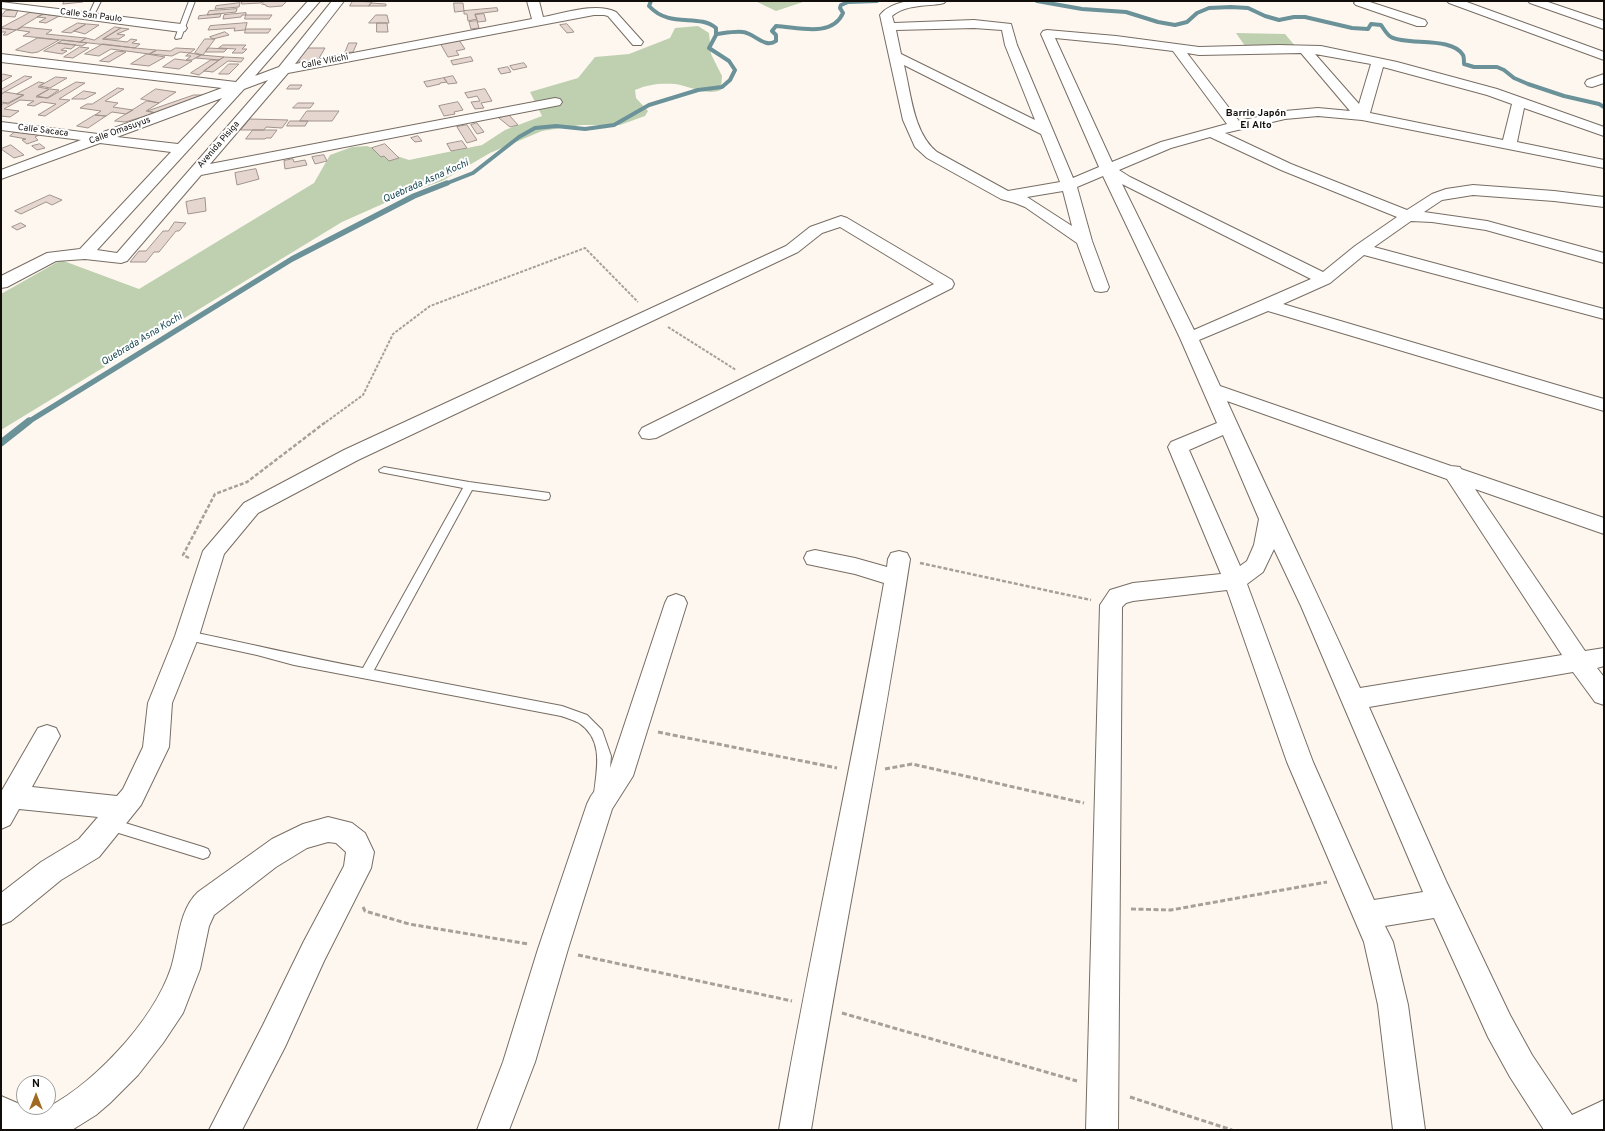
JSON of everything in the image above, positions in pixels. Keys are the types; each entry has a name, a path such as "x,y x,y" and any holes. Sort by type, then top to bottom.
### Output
{"street":[{"path":"85,254 239,87 314,1"},
{"name":"Avenida Pisiga","path":"1,283 53,256 85,254 122,258 284,70 338,1"},
{"path":"533,1 538,21"},
{"path":"940,1 897,8 886,15 897,57 910,120 922,147 932,155 1006,196 1020,199 1030,204 1084,242"},
{"path":"1365,1 1360,3 1420,23"},
{"path":"1452,1 1604,56"},
{"path":"1534,1 1604,25"},
{"name":"Calle San Paulo","path":"1,5 91,16 180,33"},
{"name":"Calle Vitichi","path":"1,58 239,87 284,70 594,11 606,11 612,14 637,42"},
{"path":"889,26 974,24 1007,27 1011,45 1069,185 1084,242 1101,287"},
{"path":"1563,1130 1521,1066 1499,1026 1442,903 1312,606 1270,519 1189,338 1113,181 1046,34 1215,51 1278,49 1321,50 1378,62 1492,92 1604,132"},
{"path":"1178,48 1235,126"},
{"path":"1305,50 1362,116"},
{"path":"897,57 1048,132"},
{"path":"1362,116 1378,62"},
{"name":"Calle Omasuyus","path":"1,175 239,87"},
{"path":"1509,145 1519,101"},
{"path":"197,171 556,102"},
{"path":"1006,196 1069,185 1109,170 1166,145 1235,126 1300,113 1337,113 1362,116 1604,164"},
{"name":"Calle Sacaca","path":"1,126 181,149"},
{"path":"1211,132 1286,166 1408,216 1432,217 1487,226 1604,258"},
{"path":"1109,170 1132,184 1324,278"},
{"path":"1189,338 1297,292 1324,278 1361,249 1437,197 1457,191 1473,190 1522,193 1604,202"},
{"path":"1,910 51,871 89,848 132,797 156,747 160,702 187,636 214,551 251,508 351,456 792,250 816,230 841,221 946,284 649,433"},
{"path":"1361,249 1604,314"},
{"path":"1267,305 1604,406"},
{"path":"1213,390 1453,472 1604,526"},
{"path":"1229,425 1178,447 1235,581 1300,762 1378,942 1393,1005 1404,1074 1409,1130"},
{"path":"1453,472 1580,662 1604,695"},
{"path":"1102,1130 1104,1088 1111,605 1118,596 1133,592 1235,581 1255,566 1265,545 1270,519"},
{"path":"796,1130 816,1006 885,645 898,568 855,566 814,558"},
{"path":"493,1130 519,1062 600,804 620,776 676,603"},
{"path":"1352,700 1604,657"},
{"path":"47,736 7,807 116,816"},
{"path":"1,1112 37,1130 70,1113 106,1085 149,1036 172,1001 186,967 196,923 204,905 276,851 301,837 317,831 332,829 345,834 354,841 360,852 357,868 314,951 274,1036 225,1130"},
{"path":"1366,915 1442,903"},
{"path":"1404,1074 1423,1130"},
{"path":"1575,1130 1604,1116"}],"lane":[{"path":"91,16 98,1"},
{"path":"180,33 192,1"},
{"path":"384,470 469,486 545,496"},
{"path":"366,673 469,486"},
{"path":"187,636 257,650 294,660 562,711 583,719 598,734 605,756 600,804"},
{"path":"116,816 203,853"}],"path":[{"path":"210,565 183,555 215,494 247,482 363,395 392,334 430,306 585,248 650,316 754,381"},
{"path":"898,568 1111,605"},
{"path":"357,868 357,897 365,911 409,924 493,937 816,1006 1104,1088 1232,1130"},
{"path":"1106,909 1171,910 1350,878"}],"green space":[{"path":"755,1 806,1 776,11"},
{"path":"698,26 709,33 711,54 722,76 721,90 710,92 675,84 655,84 645,86 635,90 636,98 648,111 645,116 620,125 581,125 542,131 490,153 442,181 405,194 342,222 1,430 1,294 61,260 139,289 314,183 330,155 352,147 367,146 409,160 482,145 505,130 542,116 530,92 578,78 595,57 629,54 670,38 675,28"},
{"path":"1236,33 1285,34 1296,47 1245,46"}],"building":[{"path":"65,1 84,1 63,4"},
{"path":"242,1 263,1 261,3 242,4"},
{"path":"265,1 287,1 282,6 270,7 262,4"},
{"path":"353,1 372,2 369,6 350,6"},
{"path":"240,3 239,7 215,9 216,6"},
{"path":"371,3 386,4 386,6 369,6"},
{"path":"454,3 463,3 464,11 455,12"},
{"path":"497,8 498,11 475,14 477,19 468,21 467,14 464,14 464,11"},
{"path":"237,9 236,12 207,15 209,11"},
{"path":"18,10 15,17 1,16 1,14 5,11"},
{"path":"31,12 44,13 16,30 1,28"},
{"path":"54,13 63,14 46,23 39,22 46,18 37,17 44,14 50,15"},
{"path":"246,13 246,15 242,15 241,17 223,19 224,15"},
{"path":"221,14 220,17 198,19 199,16"},
{"path":"484,14 486,21 478,22 475,15"},
{"path":"246,15 272,15 269,19 245,19"},
{"path":"376,15 387,15 389,23 369,23"},
{"path":"477,21 479,28 471,29 469,22"},
{"path":"78,23 86,24 71,33 62,32"},
{"path":"247,23 245,30 234,31 235,28 208,30 210,26"},
{"path":"377,23 387,23 388,32 377,32"},
{"path":"87,24 99,25 85,34 74,31"},
{"path":"567,24 574,32 567,33 560,25"},
{"path":"23,27 52,30 46,34 86,38 80,42 23,36 30,32 17,30"},
{"path":"115,27 121,28 103,39 127,42 131,39 137,40 132,43 140,44 135,48 80,42 86,38 94,40"},
{"path":"1,28 16,30 7,35 3,35 6,32 1,32"},
{"path":"121,28 129,29 117,34 125,35 119,39 103,39"},
{"path":"246,29 271,29 268,33 245,33"},
{"path":"225,32 229,35 213,39 210,37"},
{"path":"38,38 59,40 38,52 32,53 16,50"},
{"path":"205,39 215,39 203,55 195,53"},
{"path":"63,40 87,43 82,46 58,43"},
{"path":"459,40 465,49 456,51 459,55 448,57 440,43"},
{"path":"58,43 76,45 71,49 65,48 61,50 67,51 62,54 44,51"},
{"path":"349,43 357,43 353,52 345,53"},
{"path":"103,44 156,50 149,54 111,49 99,56 85,54"},
{"path":"223,45 246,45 242,49 247,49 243,53 232,53 236,49 219,48"},
{"path":"80,47 89,48 73,58 64,57"},
{"path":"176,48 195,49 190,53 180,52 172,56 150,54 157,50 170,51"},
{"path":"208,48 227,49 224,52 206,52"},
{"path":"306,48 325,48 318,60 304,62 298,61"},
{"path":"117,51 126,52 109,62 100,61"},
{"path":"190,53 201,55 192,60 186,60 191,56 186,56"},
{"path":"147,54 165,57 149,66 131,64"},
{"path":"201,55 224,57 219,60 196,58"},
{"path":"224,57 244,58 241,62 228,61 213,72 204,71"},
{"path":"471,57 473,61 453,65 451,61"},
{"path":"175,59 192,61 179,69 163,67"},
{"path":"211,60 219,60 199,75 191,73"},
{"path":"524,63 527,67 513,70 510,66"},
{"path":"229,64 239,64 229,74 219,74"},
{"path":"508,67 511,72 501,74 498,69"},
{"path":"3,74 12,76 1,82 1,76"},
{"path":"25,76 32,77 1,94 1,90"},
{"path":"453,76 457,83 448,84 444,78"},
{"path":"56,77 67,78 50,88 40,86"},
{"path":"444,78 447,82 427,87 424,82"},
{"path":"39,82 44,83 38,87 49,89 36,97 48,98 76,82 85,83 59,99 70,100 45,116 38,115 56,104 42,102 34,106 27,105 34,101 20,100 4,109 19,111 10,117 1,116 1,105 4,103 8,104 24,95 17,94"},
{"path":"290,85 302,85 299,89 287,89"},
{"path":"118,88 124,89 105,101 118,103 113,107 133,110 126,114 112,112 106,116 95,115 101,111 80,108 87,104 92,104"},
{"path":"50,89 59,90 47,98 37,96"},
{"path":"156,89 176,92 159,103 141,99"},
{"path":"485,89 492,101 481,103 484,108 475,109 471,102 480,101 477,96 468,98 465,93"},
{"path":"84,91 96,93 85,99 72,99"},
{"path":"5,92 23,95 8,103 1,102 1,95"},
{"path":"194,95 203,95 156,113 148,111"},
{"path":"147,101 159,103 146,111 156,113 125,122 115,121"},
{"path":"458,102 463,110 454,112 455,114 444,116 439,106"},
{"path":"298,103 314,103 310,108 293,108"},
{"path":"307,111 339,111 332,121 300,121"},
{"path":"95,115 106,116 88,128 77,126"},
{"path":"509,115 518,125 510,127 499,118"},
{"path":"250,119 288,120 282,128 266,127 264,130 241,130"},
{"path":"290,121 308,121 305,126 287,126"},
{"path":"477,123 484,132 477,134 471,125"},
{"path":"467,125 477,140 467,143 457,127"},
{"path":"253,130 277,130 271,138 246,139"},
{"path":"15,132 39,135 35,137 38,140 27,144 22,140 26,139 10,136"},
{"path":"418,136 422,141 415,142 411,138"},
{"path":"462,141 467,148 451,151 447,144"},
{"path":"40,144 45,148 37,150 32,146"},
{"path":"385,144 399,158 389,161 384,156 381,157 372,148"},
{"path":"11,145 24,155 14,158 1,149"},
{"path":"324,155 327,161 315,164 312,157"},
{"path":"293,159 294,162 305,160 307,165 285,169 284,161"},
{"path":"256,169 259,179 237,185 235,173"},
{"path":"50,195 62,200 52,205 46,202 21,214 15,211"},
{"path":"205,198 206,211 188,214 186,202"},
{"path":"175,222 186,223 179,231 176,231 159,252 154,252 146,262 130,262 139,251 146,251 163,231 168,231"},
{"path":"21,223 26,226 17,230 12,227"}],"waterway":[{"name":"Quebrada Asna Kochi","path":"445,184 473,173 519,137 535,128 556,126 585,129 614,125 649,105 698,90 722,87 730,80 735,70 729,61 709,48 716,35 716,28 701,21 666,17 657,13 649,6 651,1"},
{"path":"717,34 743,32 764,42 772,43 776,41 776,35 772,31 776,26 804,29 823,28 831,26 838,21 843,13 840,8 841,5 848,2 877,1"},
{"path":"1037,1 1082,9 1126,12 1158,22 1175,25 1187,22 1197,13 1209,8 1231,7 1248,8 1265,16 1279,20 1294,17 1305,17 1352,28 1368,29 1371,24 1381,25 1391,37 1398,40 1449,45 1457,49 1463,55 1464,64 1474,67 1497,67 1504,70 1514,78 1528,84 1564,96 1599,104 1604,107"},
{"name":"Quebrada Asna Kochi","path":"28,422 292,259 414,196 447,183"},
{"name":"Quebrada Asna Kochi","path":"1,443 29,421"}],"district":[{"name":"Barrio Japón El Alto","path":"1256,120"}]}
